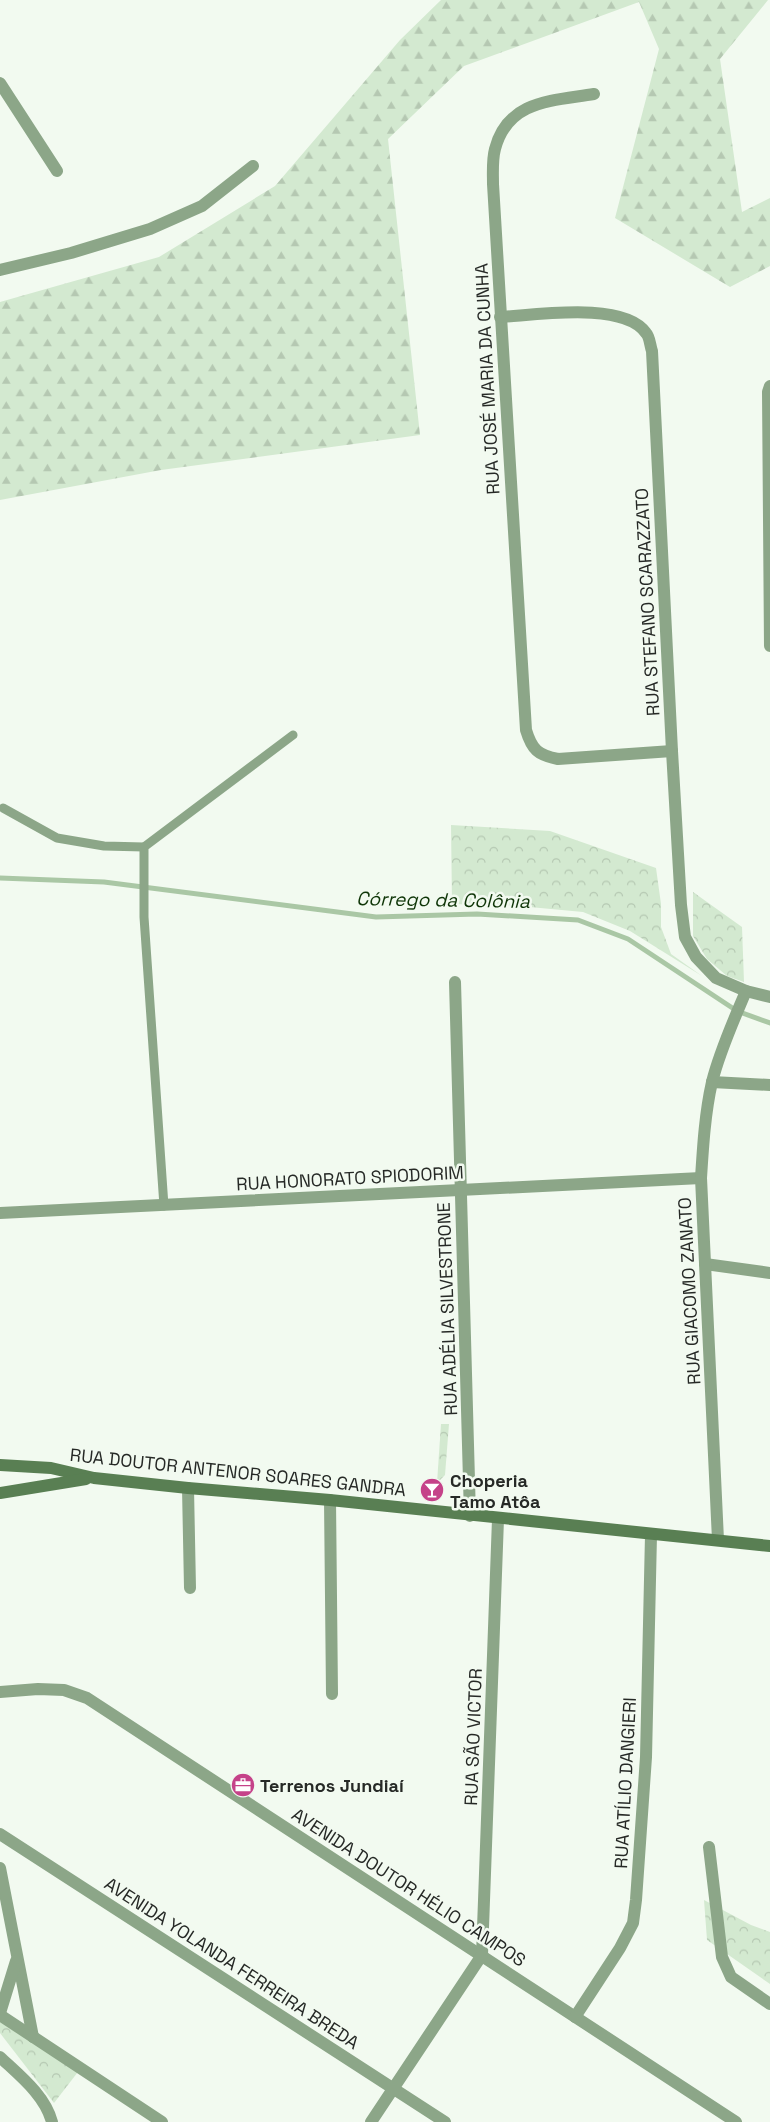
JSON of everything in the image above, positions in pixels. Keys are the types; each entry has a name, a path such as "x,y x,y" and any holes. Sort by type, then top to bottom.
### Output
{"main road":[{"name":"RUA DOUTOR ANTENOR SOARES GANDRA","path":"0,1465 51,1468 94,1478 188,1488 330,1500 770,1546"},
{"path":"0,1493 94,1478"}],"street":[{"path":"0,83 4,97 57,171"},
{"name":"RUA JOSÉ MARIA DA CUNHA","path":"594,94 536,104 515,114 502,129 494,151 493,184 500,317 526,730 530,743 536,752 546,757 558,759 672,751"},
{"path":"0,270 71,253 150,230 202,206 253,166"},
{"name":"RUA STEFANO SCARAZZATO","path":"500,317 600,313 618,316 636,323 647,333 652,351 672,751 681,906 685,937 696,957 716,978 744,997 770,997"},
{"path":"769,389 770,646"},
{"name":"RUA ADÉLIA SILVESTRONE","path":"455,982 470,1516"},
{"name":"RUA GIACOMO ZANATO","path":"718,1540 701,1178 704,1136 712,1082 725,1042 744,997"},
{"path":"712,1082 770,1085"},
{"name":"RUA HONORATO SPIODORIM","path":"0,1213 701,1178"},
{"path":"705,1264 770,1273"},
{"path":"188,1488 190,1588"},
{"path":"330,1500 332,1694"},
{"name":"RUA SÃO VICTOR","path":"482,1955 498,1519"},
{"name":"RUA ATÍLIO DANGIERI","path":"575,2017 620,1948 632,1923 636,1900 646,1757 651,1535"},
{"name":"AVENIDA DOUTOR HÉLIO CAMPOS","path":"0,1692 38,1688 64,1690 87,1698 736,2122"},
{"name":"AVENIDA YOLANDA FERREIRA BREDA","path":"0,1834 445,2122"},
{"path":"709,1847 722,1957 731,1977 770,2004"},
{"path":"0,1868 33,2037"},
{"path":"370,2122 394,2089 482,1955"},
{"path":"17,1959 0,2014 162,2122"},
{"path":"0,2057 30,2085 50,2114 52,2122"}],"lane":[{"path":"3,808 57,838 104,846 144,847 293,735"},
{"path":"144,847 144,917 164,1206"}],"green space":[{"path":"441,0 768,0 720,59 742,212 770,198 770,266 730,287 615,218 659,49 639,2 464,66 388,139 420,435 161,470 0,500 0,302 159,257 275,186 400,40"},
{"path":"451,825 550,831 656,868 661,904 661,927 671,954 702,976 630,931 583,912 519,906 452,904"},
{"path":"693,892 742,927 744,982 727,976 707,959 693,936"},
{"path":"441,1424 449,1424 445,1475 437,1483"},
{"path":"704,1900 751,1925 770,1932 770,1984 707,1940"},
{"path":"0,2020 81,2068 54,2103 0,2033"}],"waterway":[{"name":"Córrego da Colônia","path":"0,878 104,882 376,917 477,914 578,920 628,939 737,1011 770,1023"}],"place":[{"name":"Choperia Tamo Atôa","path":"432,1490"},
{"name":"Terrenos Jundiaí","path":"243,1785"}]}
